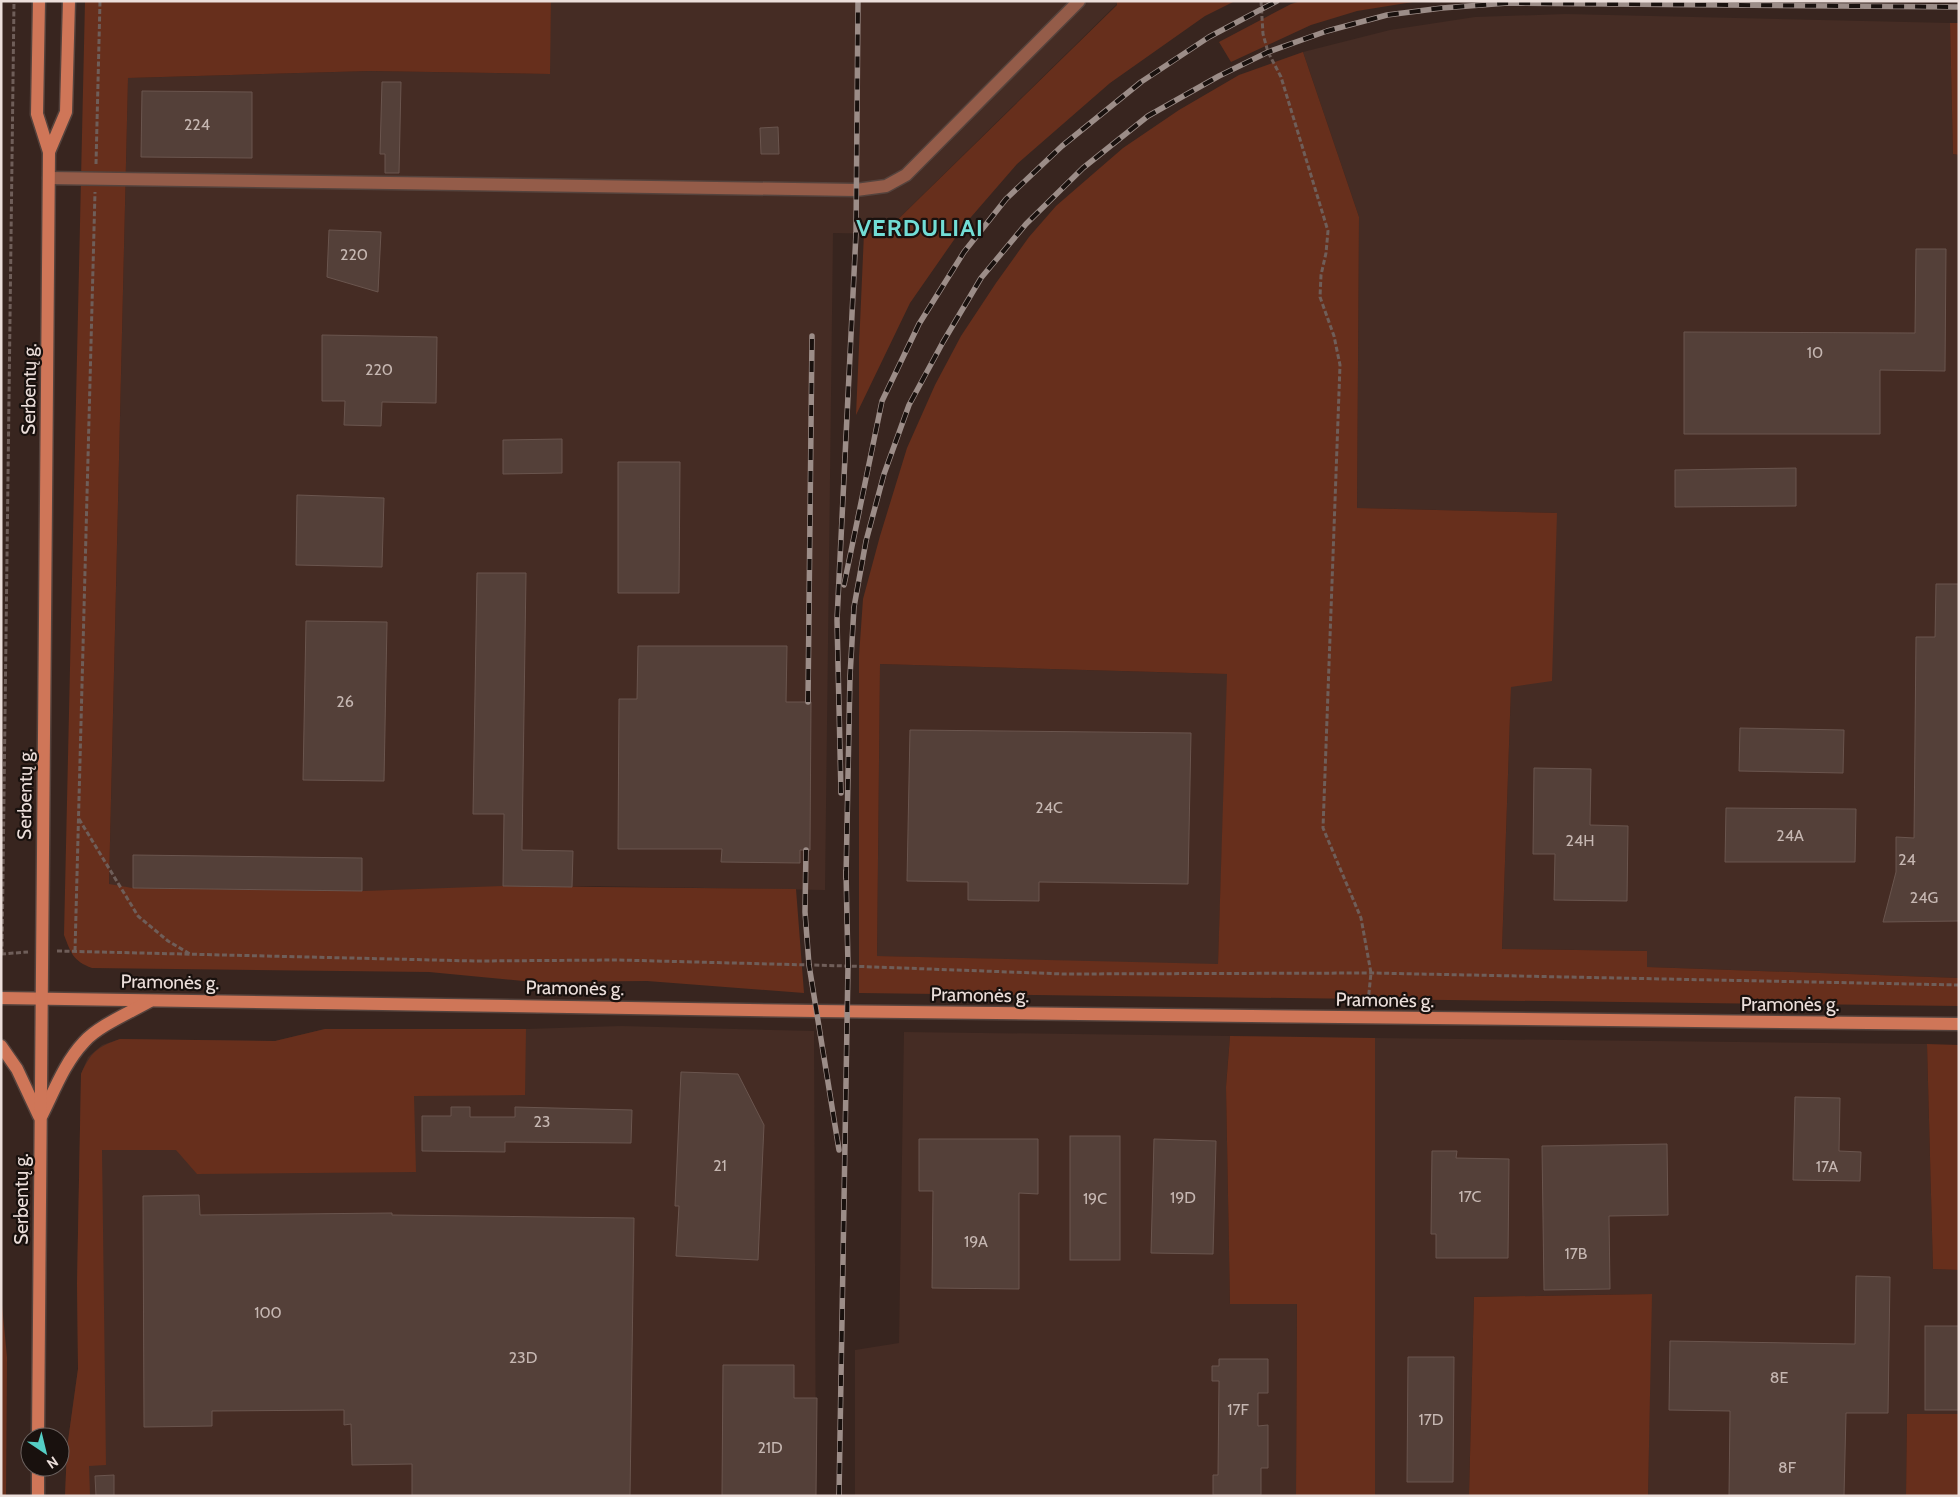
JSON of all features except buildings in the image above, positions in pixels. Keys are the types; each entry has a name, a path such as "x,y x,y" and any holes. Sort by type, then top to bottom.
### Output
{"main road":[{"name":"Serbentų g.","path":"38,1427 49,178 49,152 37,114 39,1"},
{"name":"Serbentų g.","path":"49,152 66,112 69,1"},
{"name":"Pramonės g.","path":"1,998 816,1012 1959,1024"},
{"path":"41,1118 66,1068 85,1040 152,1000"},
{"path":"1,1046 17,1069 41,1118"},
{"path":"38,1477 38,1496"}],"street":[{"path":"49,178 856,190 886,186 906,175 1079,1"}],"path":[{"path":"14,1 2,954 75,951 466,960 618,960 1064,974 1371,973 1959,985"},
{"path":"75,951 100,1"},
{"path":"1261,1 1263,34 1268,52 1281,77 1328,231 1321,275 1320,297 1334,336 1340,365 1323,828 1361,918 1371,973 1366,1018"},
{"path":"79,819 138,916 168,941 190,954"}],"shaded area":[{"path":"85,1 551,1 550,74 370,71 128,78 109,884 133,888 362,891 503,886 796,889 804,993 647,981 534,982 429,972 92,968 73,956 64,935"},
{"path":"551,1 1117,1 1117,4 883,234 833,233 825,890 591,886 362,891 133,888 109,885 128,78 370,71 549,74"},
{"path":"1117,1 1235,1 1205,16 1110,83 1017,164 965,224 910,303 856,415 864,233 883,234 1117,5"},
{"path":"1301,1 1419,1 1357,11 1311,25 1231,62 1219,42 1291,4"},
{"path":"1566,14 1950,23 1953,154 1959,155 1959,978 1647,967 1647,951 1502,949 1511,687 1557,513 1357,508 1359,217 1303,52 1390,30 1475,17"},
{"path":"1950,23 1959,23 1959,155 1953,154"},
{"path":"1303,52 1359,217 1357,508 1557,513 1552,681 1511,687 1502,949 1647,951 1647,967 1959,978 1959,1006 859,993 859,656 863,599 907,448 935,385 961,336 1029,237 1056,206 1123,148 1179,110 1239,75","holes":["880,664 1227,674 1218,964 877,956"]},
{"path":"880,664 1228,674 1218,965 877,956"},
{"path":"621,1026 814,1031 816,1496 65,1496 66,1477 70,1477 70,1427 78,1369 77,1284 81,1074 88,1057 102,1045 120,1039 275,1041 325,1029 526,1029"},
{"path":"325,1029 526,1029 525,1095 414,1096 416,1172 197,1174 176,1150 102,1150 106,1465 89,1466 90,1496 65,1496 66,1477 70,1477 70,1427 78,1369 77,1284 81,1074 96,1051 120,1039 275,1041"},
{"path":"904,1032 1230,1036 1226,1087 1230,1303 1297,1303 1296,1496 855,1496 855,1350 899,1343"},
{"path":"1230,1036 1375,1038 1375,1496 1296,1496 1297,1304 1230,1304 1226,1087"},
{"path":"1375,1038 1927,1044 1933,1269 1959,1270 1959,1414 1907,1414 1906,1496 1648,1496 1651,1294 1474,1297 1469,1496 1375,1496"},
{"path":"1927,1044 1959,1045 1959,1270 1933,1269"},
{"path":"1652,1294 1648,1496 1469,1496 1474,1297"},
{"path":"1,1295 7,1357 6,1496 1,1496"},
{"path":"1907,1414 1959,1414 1959,1496 1906,1496"}],"railway":[{"path":"841,793 837,620 856,233 858,1"},
{"path":"844,585 882,401 919,324 964,252 1006,199 1062,146 1141,82 1209,37 1277,1"},
{"path":"846,878 850,676 854,607 866,541 884,474 909,405 981,278 1026,224 1083,168 1148,116 1219,76 1268,52 1327,31 1387,15 1442,8 1508,3 1959,7"},
{"path":"808,702 812,336"},
{"path":"806,850 805,912 809,965 839,1150"},
{"path":"839,1496 848,966 846,871"}],"district":[{"name":"VERDULIAI","path":"920,227"}]}
